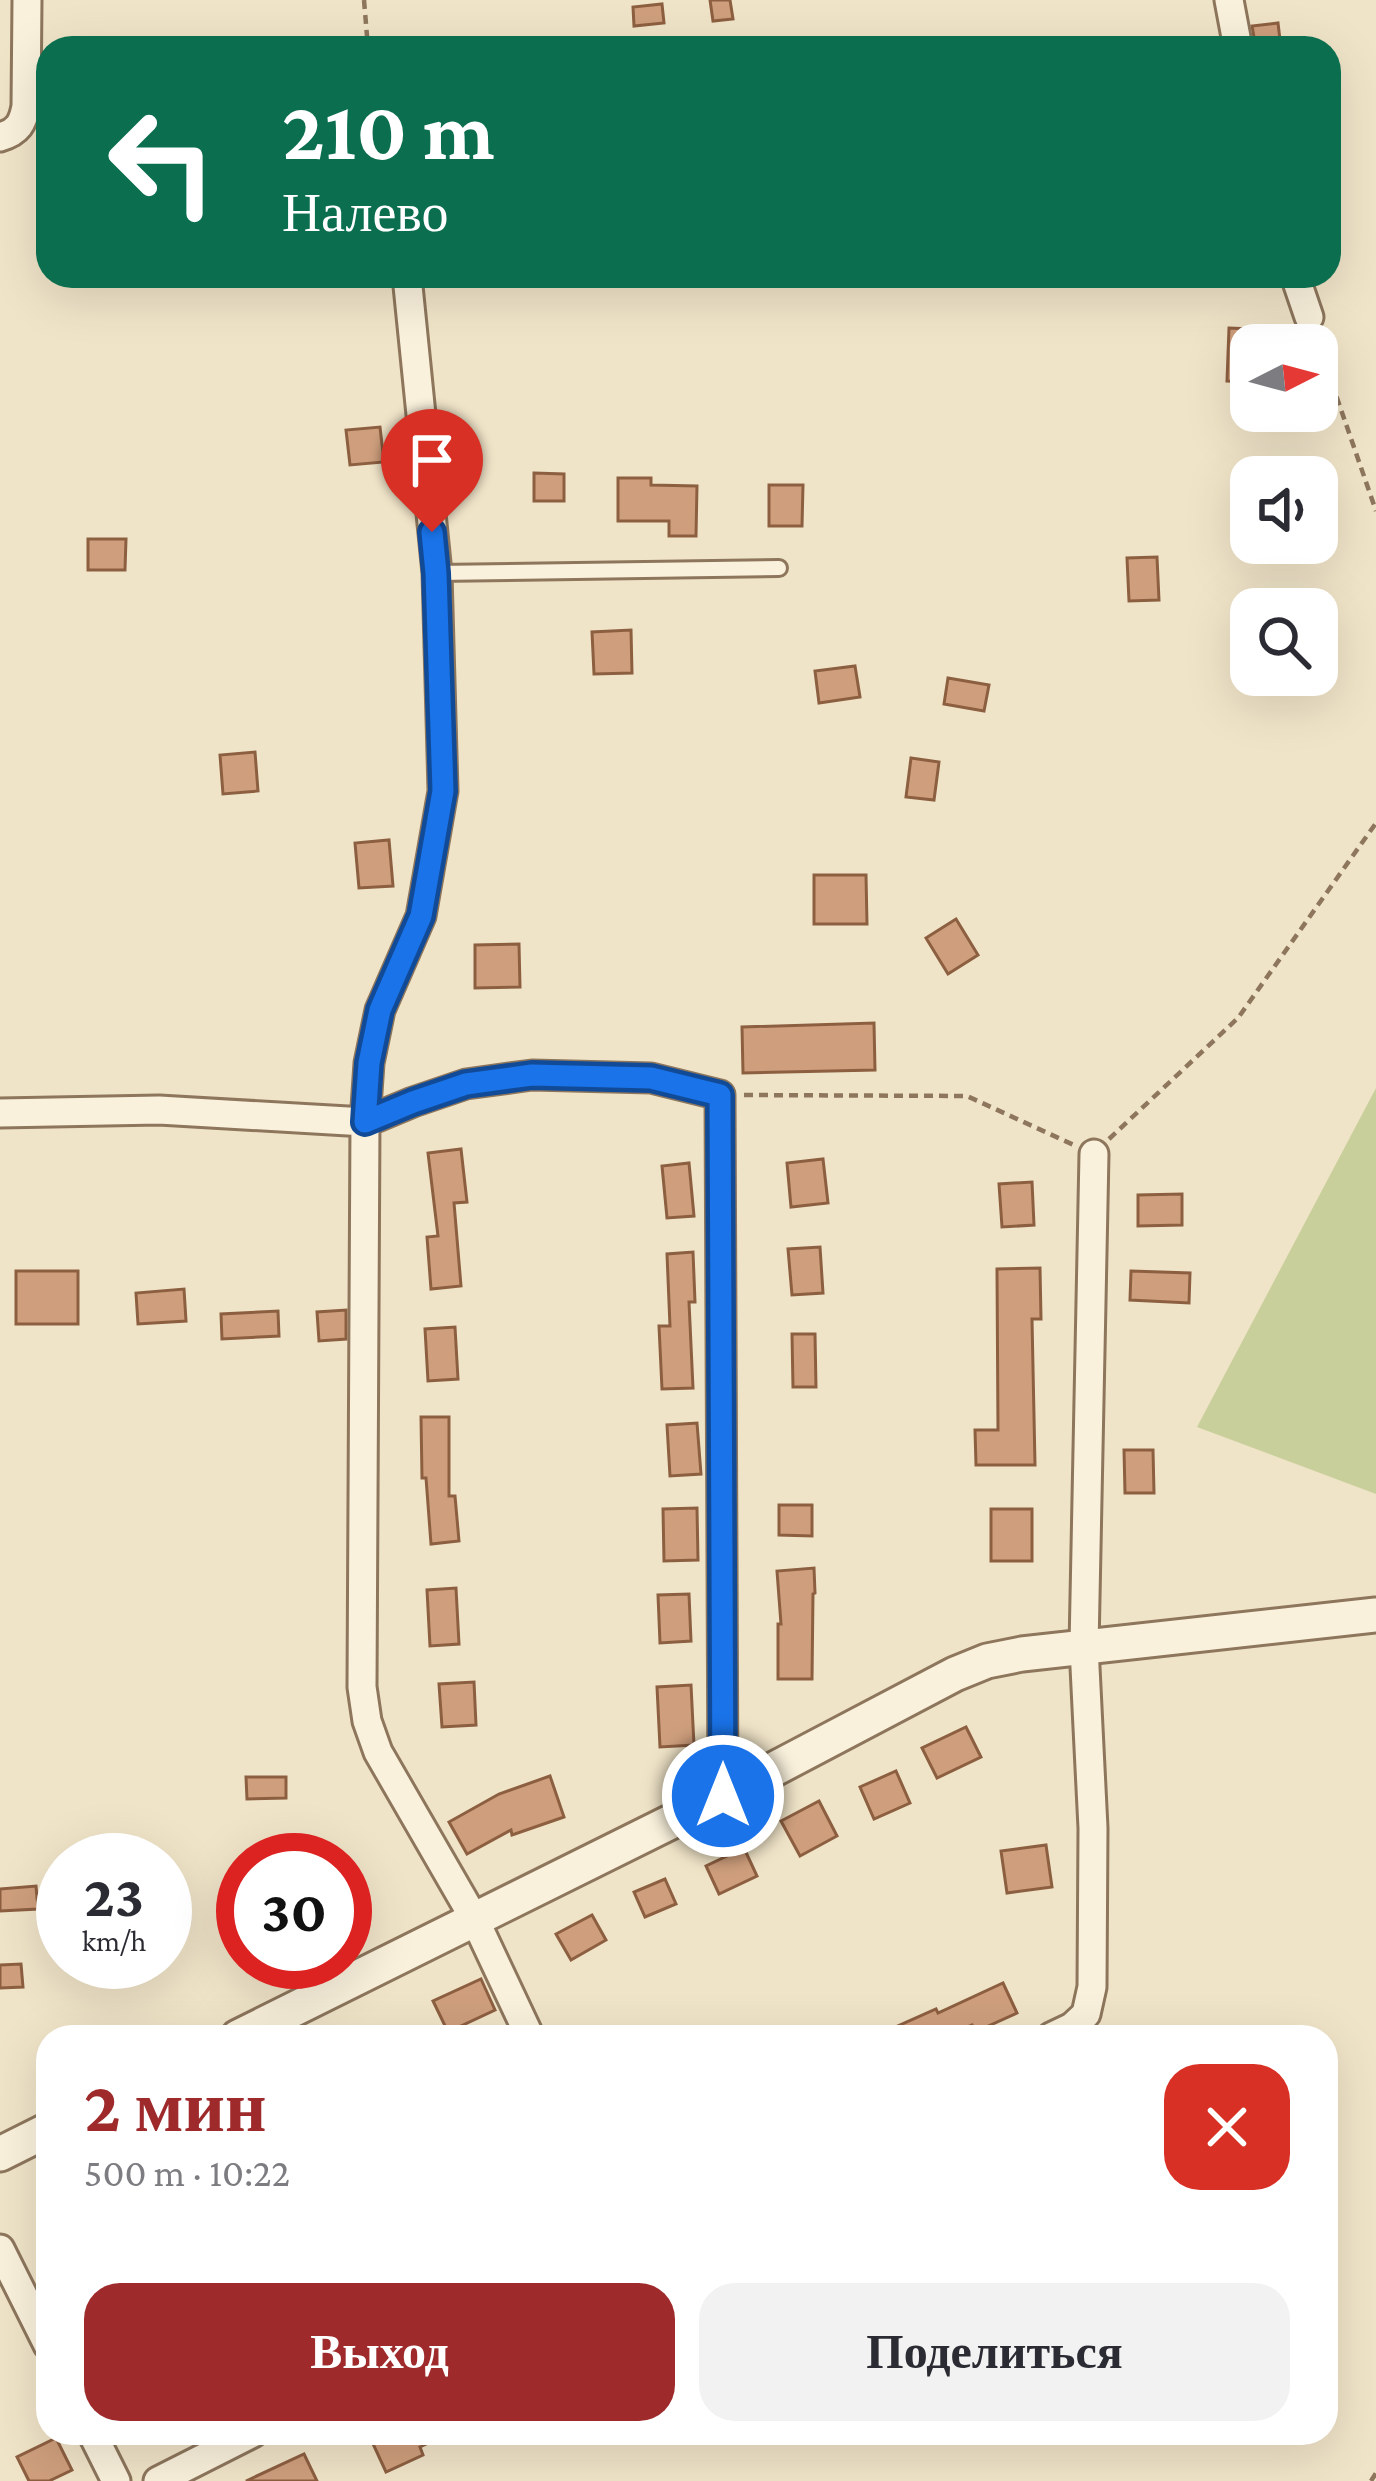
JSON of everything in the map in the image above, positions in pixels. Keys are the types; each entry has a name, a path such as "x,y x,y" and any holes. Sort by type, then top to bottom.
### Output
{"street":[{"path":"0,137 23,122 27,0"},
{"path":"1229,0 1236,36"},
{"path":"407,288 436,573 443,791 421,916 380,1010 369,1063 364,1704 378,1752 475,1921 524,2025"},
{"path":"1299,288 1309,317"},
{"path":"0,1113 159,1109 365,1122 466,1084 532,1075 651,1078 720,1095 723,1796"},
{"path":"1074,2025 1086,2014 1092,1988 1093,1828 1084,1647 1094,1154"},
{"path":"263,2025 987,1661 1376,1615"},
{"path":"0,2154 36,2136"},
{"path":"0,2249 36,2321"},
{"path":"98,2445 116,2481"},
{"path":"158,2481 229,2445"}],"lane":[{"path":"436,573 778,568"}],"path":[{"path":"364,0 367,36"},
{"path":"1309,317 1376,511"},
{"path":"720,1095 967,1096 1094,1154 1238,1018 1376,823"},
{"path":"1371,2481 1376,2474"}],"green space":[{"path":"1376,1088 1376,1494 1197,1427"}],"building":[{"path":"710,0 730,0 733,19 713,21"},
{"path":"662,4 664,23 634,26 633,7"},
{"path":"1278,23 1280,36 1254,36 1252,26"},
{"path":"1229,328 1230,328 1230,381"},
{"path":"380,427 384,462 350,465 346,430"},
{"path":"534,473 564,474 564,501 534,501"},
{"path":"618,478 651,478 651,485 697,486 696,536 669,536 669,521 618,521"},
{"path":"769,485 803,485 802,526 769,526"},
{"path":"88,539 126,539 125,570 88,570"},
{"path":"1157,557 1159,600 1129,601 1127,558"},
{"path":"631,630 632,673 594,674 592,632"},
{"path":"855,666 860,697 819,703 815,671"},
{"path":"948,678 989,685 984,711 944,704"},
{"path":"255,752 258,791 223,794 220,755"},
{"path":"911,758 939,762 934,800 906,797"},
{"path":"389,840 393,886 359,888 355,843"},
{"path":"814,875 866,875 867,924 814,924"},
{"path":"956,919 978,955 948,974 926,938"},
{"path":"519,944 520,987 475,988 475,945"},
{"path":"874,1023 875,1070 743,1073 742,1027"},
{"path":"461,1149 467,1202 454,1203 461,1286 431,1289 427,1237 438,1236 428,1153"},
{"path":"823,1159 828,1203 791,1207 787,1163"},
{"path":"689,1163 694,1216 667,1218 662,1166"},
{"path":"1032,1182 1034,1225 1002,1227 999,1184"},
{"path":"1182,1194 1182,1225 1138,1226 1138,1195"},
{"path":"820,1247 823,1293 792,1295 788,1249"},
{"path":"693,1252 695,1302 689,1302 693,1388 662,1389 659,1326 670,1326 667,1254"},
{"path":"1040,1268 1041,1319 1032,1319 1035,1465 976,1465 975,1430 998,1430 997,1269"},
{"path":"16,1271 78,1271 78,1324 16,1324"},
{"path":"1131,1271 1190,1273 1189,1303 1130,1300"},
{"path":"184,1289 186,1321 138,1324 136,1293"},
{"path":"346,1310 346,1339 319,1341 317,1312"},
{"path":"278,1311 279,1336 222,1339 221,1314"},
{"path":"455,1327 458,1379 428,1381 425,1329"},
{"path":"792,1334 815,1334 816,1387 793,1387"},
{"path":"421,1417 449,1417 449,1496 455,1496 459,1541 431,1544 426,1478 422,1478"},
{"path":"697,1423 701,1474 670,1476 667,1425"},
{"path":"1124,1450 1153,1450 1154,1493 1125,1493"},
{"path":"779,1505 812,1505 812,1536 779,1535"},
{"path":"697,1508 698,1560 664,1561 663,1509"},
{"path":"991,1509 1032,1509 1032,1561 991,1561"},
{"path":"814,1568 812,1679 778,1679 777,1571"},
{"path":"456,1588 459,1644 430,1646 427,1590"},
{"path":"689,1594 691,1641 660,1643 658,1595"},
{"path":"474,1682 476,1725 442,1727 439,1684"},
{"path":"691,1685 694,1745 660,1747 657,1687"},
{"path":"966,1727 981,1757 937,1778 922,1748"},
{"path":"896,1771 910,1803 874,1819 860,1787"},
{"path":"550,1776 564,1817 512,1835 511,1830 467,1854 449,1822 499,1794"},
{"path":"246,1777 286,1777 286,1798 247,1799"},
{"path":"819,1801 837,1836 800,1856 781,1821"},
{"path":"1046,1845 1052,1887 1007,1893 1001,1851"},
{"path":"744,1848 757,1876 719,1894 706,1866"},
{"path":"665,1879 676,1904 645,1917 634,1892"},
{"path":"36,1886 36,1909 0,1911 0,1889"},
{"path":"592,1915 606,1940 571,1960 556,1934"},
{"path":"21,1964 23,1987 0,1988 0,1965"},
{"path":"481,1979 495,2010 463,2025 445,2025 433,2001"},
{"path":"1003,1983 1017,2013 990,2025 900,2025 936,2009 938,2013"},
{"path":"42,2445 60,2445 72,2470 49,2481 29,2481 17,2457"},
{"path":"374,2445 424,2445 420,2447 423,2455 386,2472"},
{"path":"304,2454 317,2481 246,2481"}],"route":[{"path":"432,532 443,791 421,916 380,1010 369,1063 365,1122 466,1084 532,1075 651,1078 720,1095 723,1796"}]}
